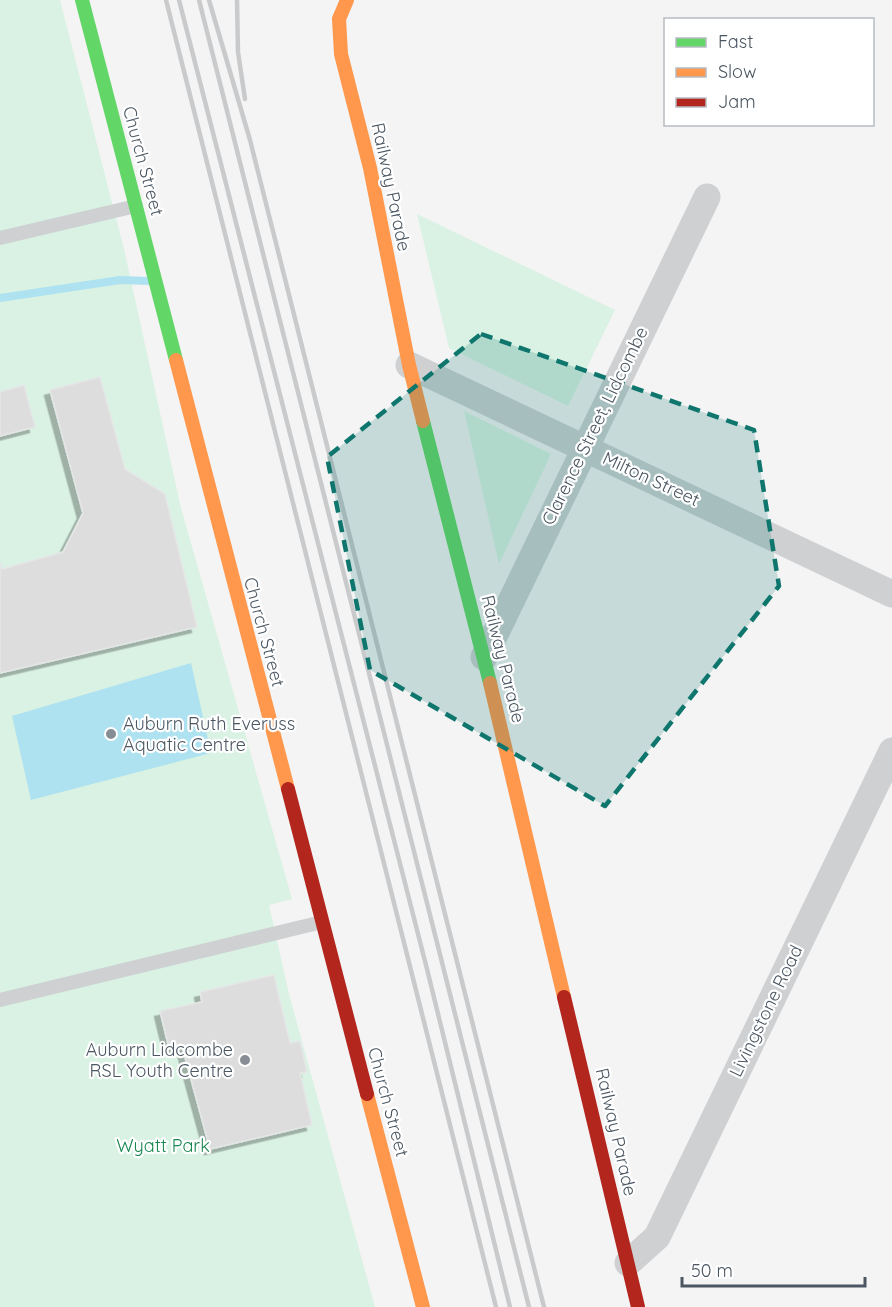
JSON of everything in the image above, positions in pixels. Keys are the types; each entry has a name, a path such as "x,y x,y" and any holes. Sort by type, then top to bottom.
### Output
{"street":[{"name":"Church Street","path":"82,0 423,1307"},
{"name":"Railway Parade","path":"347,0 339,19 341,54 370,168 409,365 484,657 638,1307"},
{"name":"Clarence Street, Lidcombe","path":"484,657 707,197"},
{"name":"Milton Street","path":"409,365 892,594"},
{"name":"Livingstone Road","path":"628,1263 657,1237 892,750"}],"lane":[{"path":"0,238 136,206"},
{"path":"0,999 322,922"}],"highlighted area":[{"path":"481,334 754,430 779,586 605,806 370,670 327,457"}],"green space":[{"name":"Wyatt Park","path":"0,0 60,0 124,249 181,508 292,899 269,905 289,994 375,1307 0,1307"},
{"path":"417,214 615,310 568,406 449,348"},
{"path":"464,411 551,454 499,564"}],"water":[{"name":"Auburn Ruth Everuss Aquatic Centre","path":"191,663 211,753 31,800 12,716"}],"building":[{"path":"100,377 125,469 165,494 197,627 0,673 0,562 2,569 63,552 83,513 50,390"},
{"path":"24,385 35,427 0,436 0,392"},
{"name":"Auburn Lidcombe RSL Youth Centre","path":"274,975 290,1043 300,1041 307,1072 300,1073 312,1125 210,1149 182,1046 169,1048 160,1011 202,1002 200,992"}],"waterway":[{"path":"0,298 120,280 149,281"}],"railway":[{"path":"166,0 496,1307"},
{"path":"179,0 427,969 510,1307"},
{"path":"199,0 529,1307"},
{"path":"209,0 250,140 544,1307"},
{"path":"237,0 238,52 245,99"}],"traffic: fast":[{"path":"82,0 176,360"},
{"path":"423,421 490,683"}],"traffic: slow":[{"path":"347,0 339,19 341,54 370,168 409,365 423,421"},
{"path":"176,360 288,789"},
{"path":"490,683 564,997"},
{"path":"367,1094 423,1307"}],"traffic: jam":[{"path":"288,789 367,1094"},
{"path":"564,997 638,1307"}],"place":[{"name":"Auburn Ruth Everuss Aquatic Centre","path":"111,734"},
{"name":"Auburn Lidcombe RSL Youth Centre","path":"245,1060"}]}
